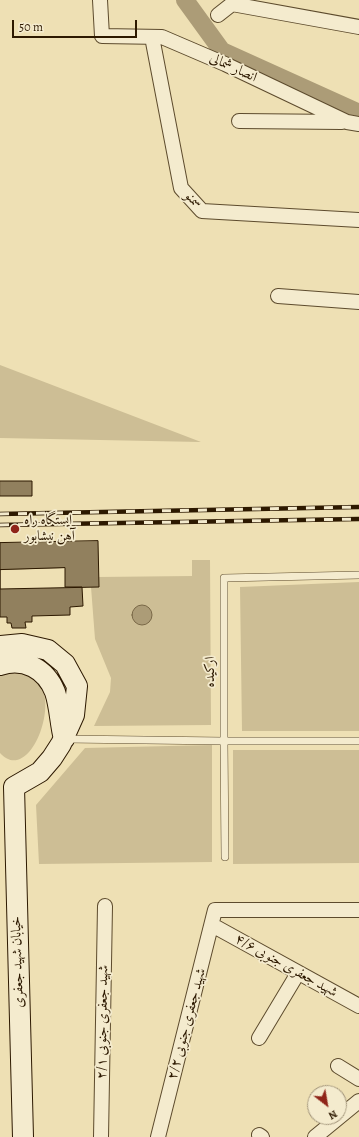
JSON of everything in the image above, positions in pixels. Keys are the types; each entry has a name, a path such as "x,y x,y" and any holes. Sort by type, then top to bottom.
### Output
{"main road":[{"path":"0,646 22,644 48,650 65,664 77,686 74,714 64,739 52,758 40,772 7,783"},
{"path":"0,665 9,662 22,662 35,667 46,677 55,693 64,739"},
{"name":"خیابان شهید جعفری","path":"7,783 23,1137"}],"street":[{"name":"انصار شمالی","path":"100,0 102,36 162,37 225,64 353,123"},
{"path":"218,15 232,4 359,27"},
{"name":"سمنو","path":"152,37 181,188 202,211 359,220"},
{"path":"239,121 353,123"},
{"path":"278,296 359,302"},
{"name":"شهید جعفری جنوبی ۲/۱","path":"101,1137 104,906"},
{"name":"شهید جعفری جنوبی ۲/۲","path":"158,1137 215,910 359,910"},
{"name":"شهید جعفری جنوبی ۴/۶","path":"212,925 359,1006"},
{"path":"259,1038 298,973"},
{"path":"338,1066 359,1080"},
{"path":"315,1137 359,1101"}],"lane":[{"name":"ارکیده","path":"224,740 224,578 359,575"},
{"path":"64,739 359,741"},
{"path":"224,740 225,857"}],"shaded area":[{"path":"0,365 201,442 0,438"},
{"path":"192,560 210,560 211,725 94,726 110,692 111,678 95,639 91,587 98,577 192,576"},
{"path":"359,582 359,731 242,731 240,587"},
{"path":"142,605 149,608 152,615 149,622 142,625 135,622 132,615 135,608"},
{"path":"20,671 33,677 39,682 44,694 45,708 43,724 38,739 30,751 21,759 11,760 0,753 0,675"},
{"path":"212,745 212,862 39,864 36,805 85,748"},
{"path":"233,750 359,750 359,863 233,864"}],"building":[{"path":"0,481 32,481 32,496 0,496"},
{"path":"98,541 99,587 0,589 0,543"},
{"name":"ایستگاه راه‌ آهن نیشابور","path":"65,568 65,587 82,587 83,606 70,607 70,615 32,616 32,622 25,622 26,628 12,628 11,623 7,623 7,617 0,617 0,570"}],"waterway":[{"path":"185,0 222,51 359,113"}],"railway":[{"path":"0,514 359,507"},
{"path":"0,525 359,519"}],"place":[{"name":"ایستگاه راه‌ آهن نیشابور","path":"15,529"}]}
